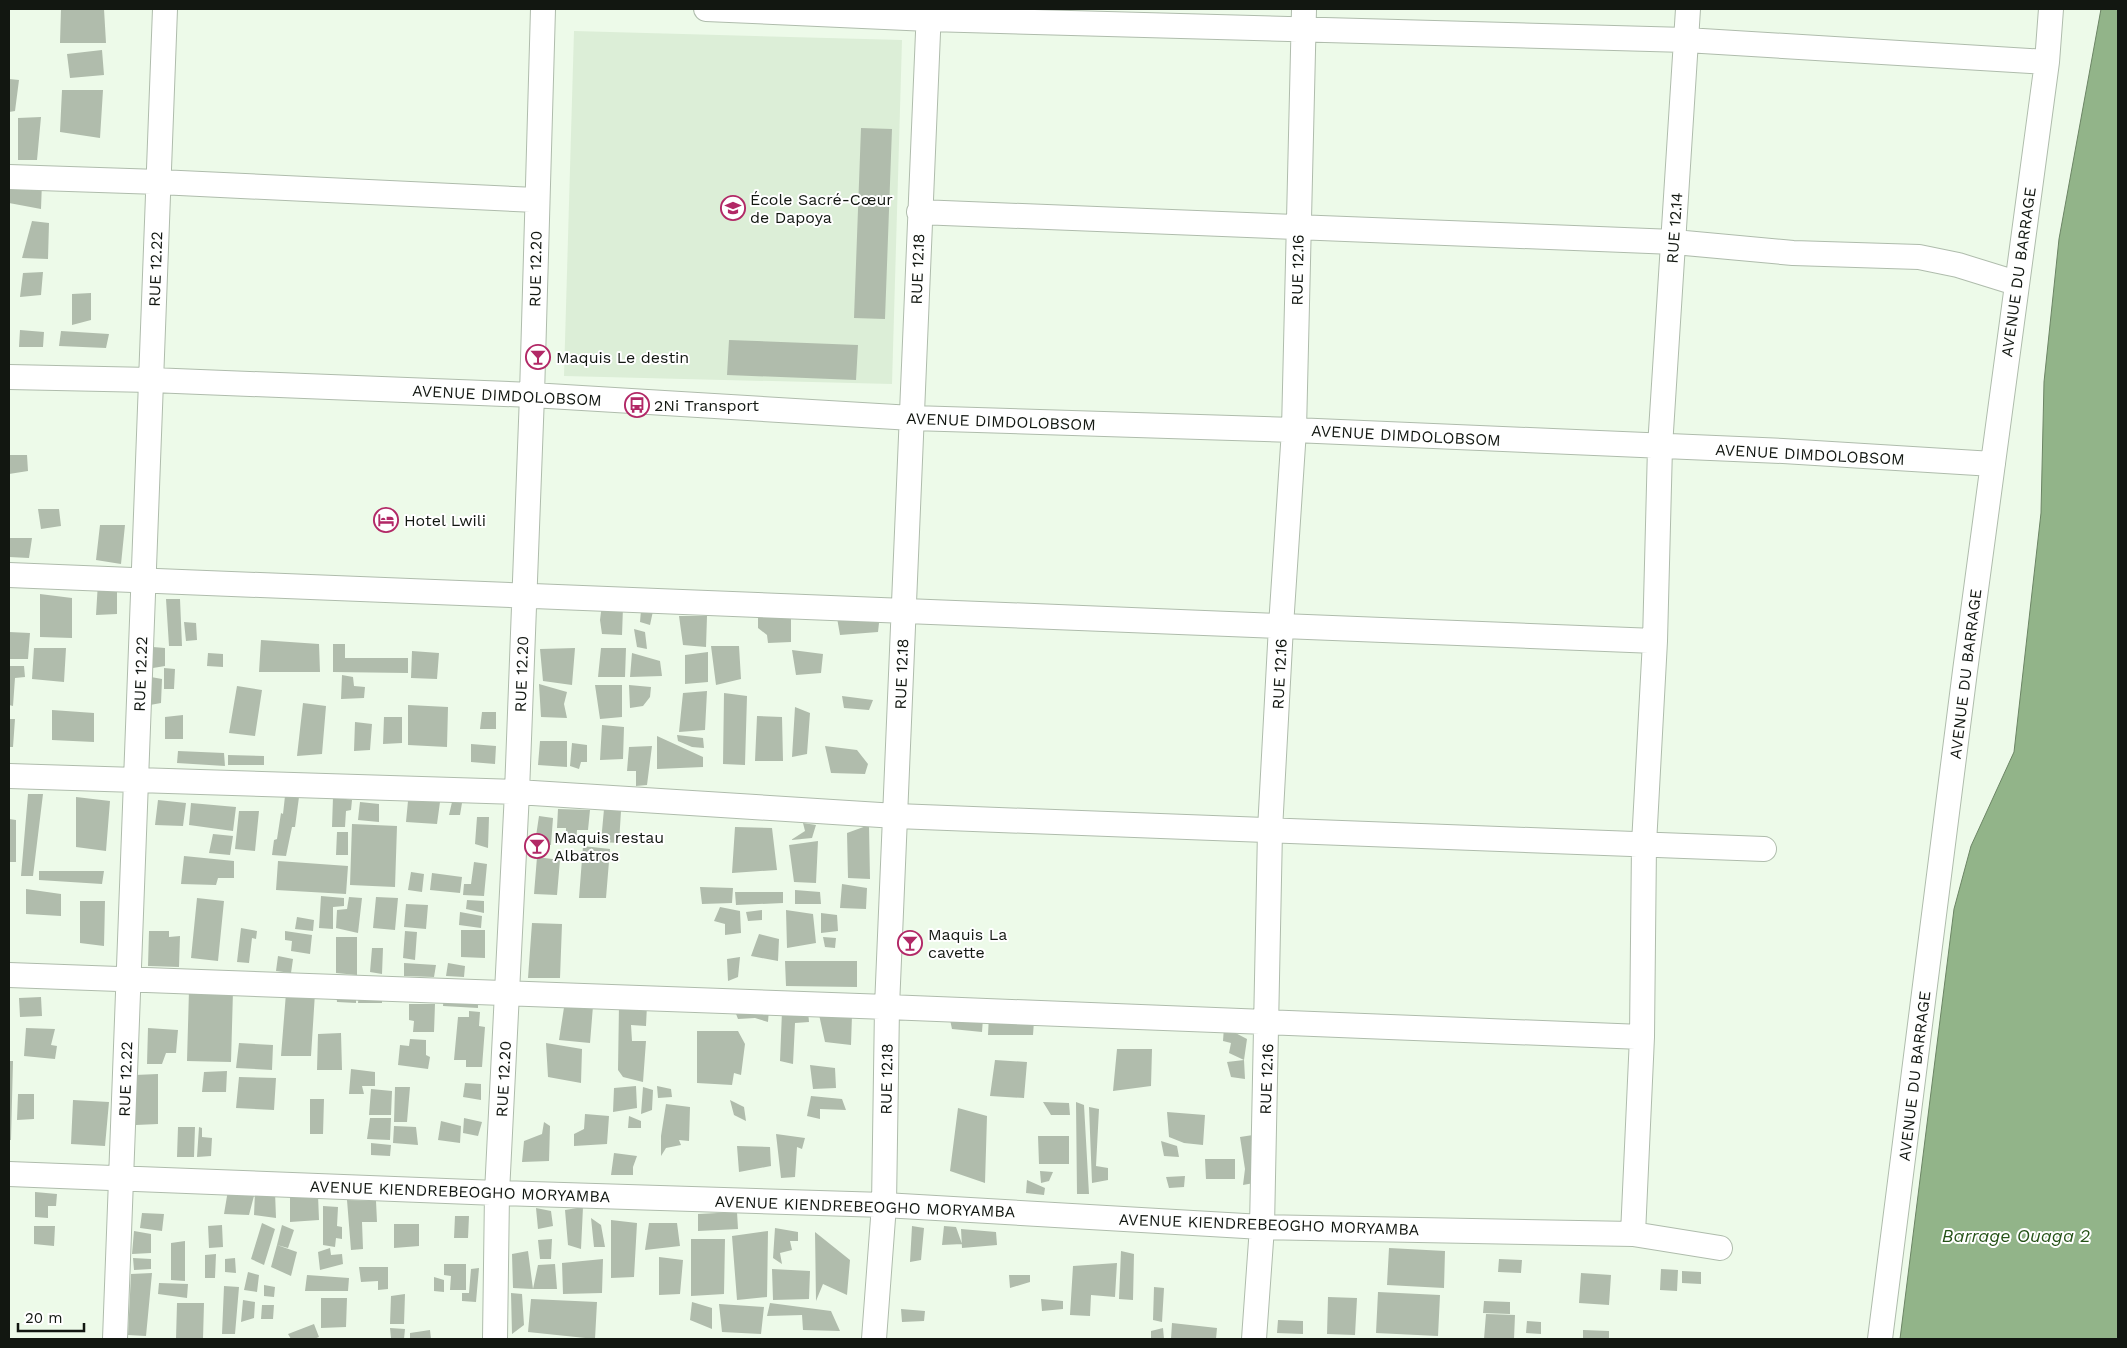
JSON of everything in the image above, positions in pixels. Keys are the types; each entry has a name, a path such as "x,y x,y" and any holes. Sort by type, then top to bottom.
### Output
{"street":[{"name":"RUE 12.22","path":"115,1339 165,9"},
{"name":"RUE 12.20","path":"495,1339 497,1193 517,792 532,395 536,200 543,9"},
{"path":"706,9 1304,20 1686,40 2047,62"},
{"name":"RUE 12.14","path":"1633,1234 1642,1037 1644,844 1655,641 1660,447 1688,9"},
{"name":"AVENUE DU BARRAGE","path":"1880,1339 2016,283 2047,62 2051,9"},
{"name":"RUE 12.18","path":"874,1339 884,1205 887,1007 919,212 929,14"},
{"name":"RUE 12.16","path":"1254,1339 1262,1227 1270,830 1294,430 1304,20"},
{"path":"9,177 158,182 536,200"},
{"path":"919,212 1674,242 1793,252 1919,257 1958,265 2016,283"},
{"name":"AVENUE DIMDOLOBSOM","path":"9,377 151,380 532,395 912,418 1294,430 1783,451 1993,464"},
{"path":"9,575 1655,641"},
{"path":"9,776 517,792 896,816 1764,849"},
{"path":"9,975 1642,1037"},
{"name":"AVENUE KIENDREBEOGHO MORYAMBA","path":"9,1174 121,1180 884,1205 1262,1227 1633,1234 1720,1248"}],"shaded area":[{"name":"École Sacré-Cœur de Dapoya","path":"574,31 902,40 892,384 564,376"}],"water":[{"name":"Barrage Ouaga 2","path":"2101,9 2118,9 2118,1339 1900,1339 1954,909 1971,846 2014,752 2041,513 2044,382 2059,239"}],"building":[{"path":"61,9 104,9 106,43 60,43"},
{"path":"102,50 104,75 70,78 67,54"},
{"path":"9,79 19,80 15,111 9,112"},
{"path":"62,90 103,90 100,138 60,132"},
{"path":"41,117 37,160 18,160 18,118"},
{"path":"861,128 892,129 885,319 854,318"},
{"path":"9,181 42,182 41,209 9,203"},
{"path":"32,221 49,223 48,259 22,258"},
{"path":"43,272 41,295 20,297 23,273"},
{"path":"91,293 91,320 72,325 72,294"},
{"path":"20,330 44,332 43,347 19,347"},
{"path":"61,331 109,334 106,348 59,346"},
{"path":"729,340 858,345 856,380 727,375"},
{"path":"9,455 27,455 28,471 9,474"},
{"path":"38,509 59,509 61,526 41,529"},
{"path":"100,525 125,525 121,564 96,560"},
{"path":"9,538 32,538 29,558 9,557"},
{"path":"98,582 117,584 117,614 96,615"},
{"path":"40,594 72,598 72,638 40,637"},
{"path":"166,599 180,599 182,646 169,646"},
{"path":"602,604 623,607 622,635 602,634 600,620"},
{"path":"641,610 653,611 650,625 640,622"},
{"path":"758,611 791,616 791,642 768,643 767,635 758,628"},
{"path":"836,612 880,614 878,632 840,635"},
{"path":"679,616 707,616 706,647 683,645"},
{"path":"184,622 196,623 197,640 186,641"},
{"path":"634,629 645,632 647,649 637,647"},
{"path":"9,632 30,633 28,659 9,659"},
{"path":"261,640 319,644 320,672 259,672"},
{"path":"333,644 345,644 345,658 408,658 408,673 333,672"},
{"path":"711,646 739,646 741,679 716,685"},
{"path":"153,647 165,648 165,666 153,668"},
{"path":"34,648 66,648 64,682 32,679"},
{"path":"575,648 572,685 543,681 540,649"},
{"path":"601,648 626,648 625,677 598,677"},
{"path":"792,650 823,654 821,673 796,675"},
{"path":"412,651 439,653 437,679 411,678"},
{"path":"708,652 708,682 685,684 685,655"},
{"path":"208,653 223,654 223,667 207,666"},
{"path":"632,653 660,661 662,676 630,677"},
{"path":"9,666 24,666 25,677 15,678 13,706 9,705"},
{"path":"164,668 175,669 174,689 164,689"},
{"path":"342,675 353,677 354,686 365,687 364,698 341,699"},
{"path":"151,677 162,679 161,703 150,705"},
{"path":"539,684 567,692 564,704 567,718 541,717"},
{"path":"595,685 622,685 622,717 600,719"},
{"path":"629,685 651,687 650,697 643,706 630,708"},
{"path":"237,686 262,690 255,736 229,733"},
{"path":"707,691 705,730 679,732 683,693"},
{"path":"724,693 747,696 745,765 723,764"},
{"path":"842,696 873,700 869,710 844,708"},
{"path":"303,703 326,706 322,754 297,756"},
{"path":"408,705 448,707 447,747 408,745"},
{"path":"795,707 810,713 807,754 792,757"},
{"path":"52,710 94,713 94,742 52,740"},
{"path":"482,712 496,712 496,729 480,729"},
{"path":"183,715 183,739 165,739 165,717"},
{"path":"757,716 782,717 783,761 755,761"},
{"path":"384,717 402,717 402,743 383,744"},
{"path":"9,719 15,719 13,747 9,747"},
{"path":"355,722 372,724 370,750 354,751"},
{"path":"602,725 624,727 623,759 600,760"},
{"path":"677,735 703,738 704,748 692,747 678,741"},
{"path":"657,736 703,757 703,767 657,769"},
{"path":"540,741 567,741 567,767 538,765"},
{"path":"572,743 587,745 587,762 581,762 579,769 570,766"},
{"path":"471,744 496,746 495,764 471,762"},
{"path":"652,746 647,785 636,786 636,771 627,771 629,747"},
{"path":"825,746 857,750 868,764 865,774 831,773"},
{"path":"178,751 224,753 225,766 177,763"},
{"path":"228,755 264,756 264,765 228,765"},
{"path":"28,794 43,794 33,876 21,876"},
{"path":"285,796 299,797 295,827 292,827 286,856 272,855 274,840 277,839 281,813 283,814"},
{"path":"76,797 110,801 106,851 76,847"},
{"path":"333,797 352,800 351,810 346,811 345,827 332,827"},
{"path":"158,800 186,803 183,826 155,825"},
{"path":"408,801 440,802 437,824 406,822"},
{"path":"360,802 379,804 379,822 358,820"},
{"path":"452,802 462,803 460,815 449,815"},
{"path":"191,803 236,807 233,831 189,825"},
{"path":"558,809 590,810 588,830 577,830 576,842 566,841 566,828 557,828"},
{"path":"604,809 621,811 619,843 601,842"},
{"path":"239,811 259,811 255,851 235,849"},
{"path":"539,816 553,818 551,845 535,843"},
{"path":"477,817 489,817 488,848 475,844"},
{"path":"9,819 16,820 16,862 9,862"},
{"path":"803,823 816,825 812,838 791,840 805,831"},
{"path":"352,824 397,826 395,887 350,885"},
{"path":"869,825 870,879 848,878 847,833"},
{"path":"735,827 772,828 777,870 732,873"},
{"path":"337,832 348,832 348,855 336,855"},
{"path":"213,834 233,836 230,855 209,853"},
{"path":"818,841 816,883 794,882 789,845"},
{"path":"583,846 610,849 606,898 579,898"},
{"path":"184,856 234,861 234,878 218,878 216,885 181,884"},
{"path":"537,857 560,860 557,895 534,894"},
{"path":"278,861 348,866 346,894 276,890"},
{"path":"474,862 487,864 484,896 463,895 464,884 471,884"},
{"path":"39,871 104,871 102,884 39,880"},
{"path":"411,872 424,874 422,892 408,890"},
{"path":"432,873 462,877 460,893 430,890"},
{"path":"842,884 867,888 866,909 840,908"},
{"path":"700,887 733,888 732,903 702,904"},
{"path":"26,889 61,894 61,916 26,914"},
{"path":"795,890 820,892 821,904 795,904"},
{"path":"735,892 783,892 783,903 736,905"},
{"path":"321,896 344,898 344,906 333,907 333,929 319,928"},
{"path":"349,897 362,898 358,933 336,928 337,910 347,909"},
{"path":"376,897 398,898 395,930 373,928"},
{"path":"197,898 224,901 218,961 191,958"},
{"path":"467,900 484,901 484,913 466,909"},
{"path":"80,901 105,901 104,946 80,943"},
{"path":"406,904 428,905 426,929 404,927"},
{"path":"720,907 740,911 741,933 725,935 725,924 714,921"},
{"path":"762,910 762,920 748,921 746,912"},
{"path":"786,910 813,914 816,943 787,948"},
{"path":"460,912 482,916 481,928 459,925"},
{"path":"821,913 837,915 838,931 821,933"},
{"path":"297,917 314,920 313,931 295,929"},
{"path":"532,923 562,924 560,978 528,978"},
{"path":"241,928 257,931 256,939 252,938 249,963 237,962"},
{"path":"461,930 485,930 485,958 461,957"},
{"path":"149,931 169,931 169,937 180,936 179,967 148,966"},
{"path":"285,931 312,935 310,954 291,951 292,941 285,940"},
{"path":"405,931 417,932 415,960 403,958"},
{"path":"759,934 779,939 778,961 751,956"},
{"path":"336,937 357,937 357,975 336,973"},
{"path":"823,937 836,938 835,948 825,947"},
{"path":"372,948 383,948 382,974 370,972"},
{"path":"278,956 293,959 291,973 276,971"},
{"path":"740,957 738,977 728,981 727,959"},
{"path":"785,961 857,961 857,987 786,986"},
{"path":"404,963 436,965 434,977 404,976"},
{"path":"448,963 465,966 464,977 446,976"},
{"path":"189,990 233,991 231,1062 187,1061"},
{"path":"336,991 356,991 356,1003 337,1002"},
{"path":"359,991 382,992 382,1003 358,1003"},
{"path":"286,993 315,993 311,1056 281,1056"},
{"path":"444,994 478,996 478,1008 443,1006"},
{"path":"41,997 42,1016 20,1017 19,998"},
{"path":"565,1001 593,1006 590,1043 559,1040"},
{"path":"409,1004 435,1004 434,1032 413,1032 414,1021 409,1020"},
{"path":"619,1005 647,1005 646,1026 631,1025 632,1041 646,1041 643,1082 623,1077 618,1070"},
{"path":"733,1006 769,1009 768,1022 755,1018 738,1019"},
{"path":"818,1010 852,1015 851,1045 825,1042"},
{"path":"469,1011 480,1012 479,1026 485,1027 482,1067 466,1067 466,1060 454,1060 458,1017 469,1017"},
{"path":"782,1011 808,1011 809,1022 795,1023 793,1064 780,1061"},
{"path":"949,1015 983,1018 982,1032 952,1029"},
{"path":"989,1015 1034,1021 1033,1035 988,1035"},
{"path":"1224,1027 1247,1039 1244,1060 1229,1053 1231,1043 1223,1041"},
{"path":"26,1028 55,1029 51,1045 57,1046 55,1059 24,1056"},
{"path":"148,1028 178,1030 176,1053 166,1053 162,1064 147,1064"},
{"path":"697,1031 738,1031 745,1044 741,1075 734,1073 732,1085 697,1083"},
{"path":"341,1033 342,1070 317,1070 318,1034"},
{"path":"410,1039 426,1040 426,1055 430,1057 428,1069 398,1065 400,1045 409,1046"},
{"path":"239,1043 273,1045 272,1070 236,1068"},
{"path":"546,1043 582,1049 581,1083 548,1077"},
{"path":"1117,1049 1152,1049 1151,1086 1113,1091"},
{"path":"995,1060 1027,1062 1024,1098 990,1096"},
{"path":"1244,1060 1245,1079 1231,1077 1227,1062"},
{"path":"9,1061 13,1061 11,1140 9,1140"},
{"path":"810,1065 835,1068 836,1088 813,1089"},
{"path":"351,1069 375,1072 375,1086 362,1086 364,1094 349,1094"},
{"path":"227,1071 226,1092 202,1092 204,1072"},
{"path":"158,1074 158,1124 136,1125 135,1075"},
{"path":"239,1077 276,1078 274,1110 236,1108"},
{"path":"465,1083 481,1084 481,1100 463,1097"},
{"path":"636,1086 637,1108 613,1112 614,1088"},
{"path":"657,1086 671,1089 672,1097 658,1098"},
{"path":"395,1087 410,1087 407,1122 394,1122"},
{"path":"643,1087 653,1090 652,1110 641,1114"},
{"path":"371,1089 392,1091 391,1115 369,1115"},
{"path":"18,1094 34,1094 34,1119 17,1120"},
{"path":"811,1096 842,1099 846,1110 820,1109 820,1119 807,1116"},
{"path":"310,1099 324,1099 323,1134 310,1134"},
{"path":"73,1100 109,1102 105,1146 71,1144"},
{"path":"730,1100 744,1107 746,1121 734,1115"},
{"path":"1043,1102 1069,1103 1070,1115 1051,1115"},
{"path":"1076,1102 1084,1105 1089,1194 1077,1194"},
{"path":"666,1104 690,1107 689,1141 679,1140 681,1145 666,1148 661,1156 661,1136"},
{"path":"1089,1107 1099,1109 1096,1166 1108,1168 1108,1180 1092,1183"},
{"path":"958,1108 987,1116 985,1183 950,1171"},
{"path":"1167,1112 1205,1115 1203,1145 1184,1143 1169,1137"},
{"path":"585,1114 609,1116 607,1144 574,1146 574,1134 584,1129"},
{"path":"629,1116 641,1121 641,1128 628,1128"},
{"path":"370,1118 391,1118 390,1140 367,1139"},
{"path":"464,1118 482,1122 478,1136 463,1133"},
{"path":"441,1121 461,1126 460,1143 438,1140"},
{"path":"544,1122 550,1126 549,1161 522,1162 524,1141 542,1134"},
{"path":"394,1126 416,1127 418,1145 393,1143"},
{"path":"178,1127 195,1127 194,1157 177,1157"},
{"path":"199,1127 202,1128 202,1137 212,1138 211,1156 197,1157"},
{"path":"776,1134 805,1138 802,1149 797,1147 795,1177 781,1178"},
{"path":"1253,1135 1254,1183 1243,1185 1245,1169 1240,1137"},
{"path":"1038,1136 1069,1136 1069,1164 1039,1164"},
{"path":"1161,1141 1177,1146 1179,1157 1164,1156"},
{"path":"371,1143 391,1145 390,1156 371,1155"},
{"path":"737,1146 770,1147 771,1166 739,1172"},
{"path":"614,1153 637,1156 633,1167 633,1175 611,1175"},
{"path":"1205,1159 1235,1159 1235,1179 1206,1179"},
{"path":"1040,1171 1053,1172 1049,1181 1041,1183"},
{"path":"1185,1176 1184,1187 1169,1188 1166,1177"},
{"path":"1027,1180 1045,1188 1044,1195 1026,1193"},
{"path":"228,1190 255,1192 249,1215 224,1214"},
{"path":"35,1192 57,1194 56,1206 48,1206 48,1218 35,1217"},
{"path":"255,1192 275,1192 276,1218 254,1215"},
{"path":"290,1193 318,1195 319,1220 290,1222"},
{"path":"347,1200 376,1201 377,1222 362,1222 363,1249 351,1250"},
{"path":"323,1206 338,1207 337,1226 342,1227 342,1239 336,1238 335,1247 323,1245"},
{"path":"583,1207 581,1249 568,1245 565,1210"},
{"path":"536,1208 551,1211 553,1226 538,1229"},
{"path":"737,1212 738,1229 698,1231 698,1214"},
{"path":"142,1213 164,1214 162,1231 140,1228"},
{"path":"455,1216 469,1216 468,1238 454,1238"},
{"path":"591,1218 601,1225 605,1247 594,1247"},
{"path":"611,1220 637,1223 634,1277 611,1278"},
{"path":"262,1223 275,1229 264,1265 251,1259"},
{"path":"649,1223 677,1223 680,1246 645,1250"},
{"path":"394,1224 419,1224 419,1246 394,1248"},
{"path":"222,1225 223,1247 209,1248 208,1226"},
{"path":"282,1225 294,1230 288,1248 277,1245"},
{"path":"34,1226 55,1226 54,1246 34,1244"},
{"path":"912,1226 924,1228 921,1260 910,1262"},
{"path":"944,1226 956,1227 962,1244 942,1245"},
{"path":"775,1228 798,1232 798,1241 790,1241 792,1250 780,1253 782,1264 773,1258"},
{"path":"961,1229 996,1232 997,1245 962,1248"},
{"path":"134,1231 151,1234 151,1253 132,1254"},
{"path":"768,1231 767,1297 737,1300 732,1236"},
{"path":"815,1232 850,1260 847,1295 823,1284 816,1301"},
{"path":"552,1239 551,1259 540,1259 538,1240"},
{"path":"691,1239 725,1239 724,1294 691,1296"},
{"path":"185,1241 185,1281 171,1280 171,1243"},
{"path":"277,1245 297,1252 291,1276 271,1267"},
{"path":"330,1248 331,1255 342,1254 343,1264 320,1270 318,1252"},
{"path":"1389,1248 1445,1251 1444,1288 1387,1285"},
{"path":"528,1251 533,1289 513,1288 512,1254"},
{"path":"1121,1251 1134,1254 1133,1300 1119,1299"},
{"path":"216,1254 215,1278 205,1278 205,1255"},
{"path":"659,1257 683,1260 680,1294 659,1295"},
{"path":"133,1258 151,1259 151,1269 134,1270"},
{"path":"235,1258 236,1273 225,1272 225,1259"},
{"path":"603,1259 602,1293 563,1294 562,1263"},
{"path":"1499,1259 1522,1260 1521,1273 1498,1272"},
{"path":"1117,1263 1115,1297 1091,1295 1090,1316 1070,1315 1073,1266"},
{"path":"444,1264 466,1264 466,1290 450,1290 451,1276 444,1275"},
{"path":"555,1264 557,1289 533,1289 538,1265"},
{"path":"359,1267 388,1267 388,1289 378,1290 378,1281 361,1282"},
{"path":"479,1268 476,1302 462,1301 462,1293 469,1293 471,1269"},
{"path":"772,1269 810,1271 809,1299 773,1300"},
{"path":"1661,1269 1678,1270 1677,1291 1660,1290"},
{"path":"1682,1271 1701,1272 1701,1284 1682,1283"},
{"path":"248,1272 259,1275 257,1292 244,1290"},
{"path":"152,1273 146,1336 128,1335 131,1274"},
{"path":"1581,1273 1611,1275 1609,1305 1579,1303"},
{"path":"307,1275 349,1278 348,1291 305,1291"},
{"path":"1009,1275 1030,1275 1030,1282 1010,1288"},
{"path":"434,1277 444,1280 444,1292 434,1291"},
{"path":"159,1283 188,1284 187,1298 158,1294"},
{"path":"264,1285 275,1287 274,1297 264,1296"},
{"path":"224,1286 239,1287 235,1334 222,1334"},
{"path":"1154,1287 1164,1288 1162,1322 1153,1320"},
{"path":"1378,1292 1440,1295 1438,1336 1376,1333"},
{"path":"511,1293 522,1294 524,1325 512,1334"},
{"path":"405,1294 404,1324 390,1324 391,1296"},
{"path":"1328,1297 1357,1298 1355,1335 1327,1334"},
{"path":"321,1298 347,1298 346,1327 321,1328"},
{"path":"531,1299 597,1302 595,1339 528,1332"},
{"path":"1041,1299 1063,1301 1063,1309 1042,1311"},
{"path":"243,1300 255,1302 254,1318 241,1322"},
{"path":"1484,1301 1510,1302 1510,1314 1483,1313"},
{"path":"692,1302 712,1308 712,1329 690,1320"},
{"path":"177,1303 204,1303 203,1339 176,1339"},
{"path":"770,1303 831,1311 840,1331 803,1330 802,1315 767,1316"},
{"path":"719,1304 764,1307 761,1334 722,1332"},
{"path":"262,1305 274,1305 273,1319 261,1319"},
{"path":"901,1309 925,1311 924,1321 902,1322"},
{"path":"1486,1314 1515,1315 1514,1339 1484,1339"},
{"path":"1278,1320 1303,1321 1303,1334 1277,1333"},
{"path":"1527,1321 1541,1322 1541,1334 1526,1333"},
{"path":"1172,1323 1217,1328 1216,1339 1171,1339"},
{"path":"314,1324 319,1337 314,1339 291,1339 288,1334"},
{"path":"390,1328 405,1329 404,1339 391,1338"},
{"path":"1163,1328 1164,1339 1151,1339 1151,1331"},
{"path":"430,1330 431,1339 410,1339 410,1333"},
{"path":"1583,1330 1609,1331 1609,1339 1583,1339"}],"place":[{"name":"École Sacré-Cœur de Dapoya","path":"733,208"},
{"name":"Maquis Le destin","path":"538,357"},
{"name":"2Ni Transport","path":"637,405"},
{"name":"Hotel Lwili","path":"386,520"},
{"name":"Maquis restau Albatros","path":"537,846"},
{"name":"Maquis La cavette","path":"910,943"}]}
